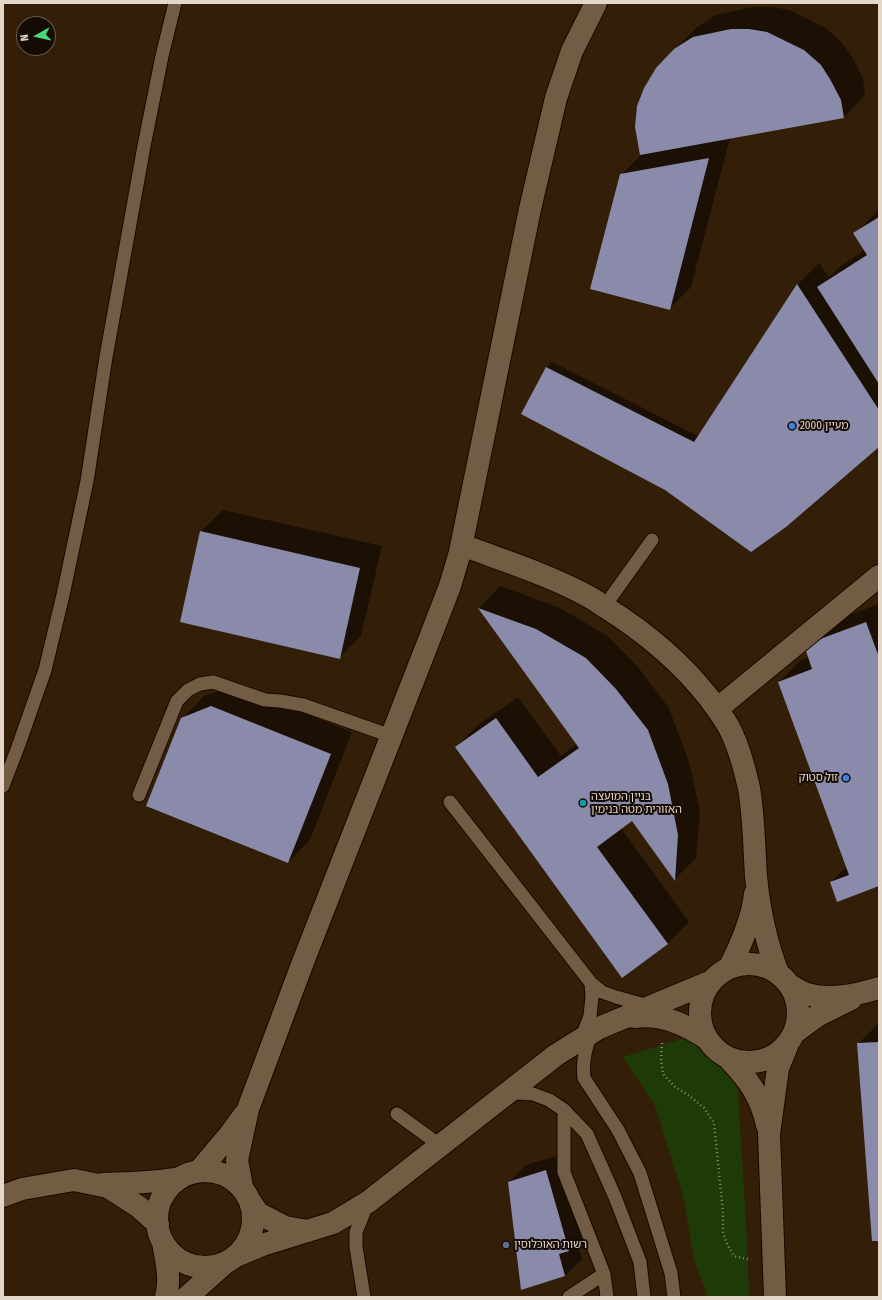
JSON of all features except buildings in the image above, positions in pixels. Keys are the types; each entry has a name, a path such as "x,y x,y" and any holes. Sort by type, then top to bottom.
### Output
{"street":[{"path":"187,1297 245,1246 250,1235 253,1222 252,1209 245,1192 237,1160 248,1109 303,962 450,586 462,545 530,209 556,98 572,51 596,3"},
{"path":"462,545 544,575 584,594 643,632 673,657 696,681 717,709 733,735 742,759 749,789 754,834 756,877 767,941 784,979 797,1000 799,1016 778,1068 769,1134 775,1297"},
{"path":"717,709 879,576"},
{"path":"729,968 740,947 748,924 754,898 756,877"},
{"path":"706,1038 701,1024 700,1009 704,994 712,981 720,973 729,968 746,964 763,965 806,994 841,997 870,991"},
{"path":"3,1196 22,1189 74,1180 108,1187 139,1207 160,1233 172,1253 184,1262 197,1266 212,1266 262,1245 333,1224 368,1202 556,1055 586,1036 621,1020 657,1013 712,981"},
{"path":"730,1059 745,1063 760,1062 775,1056 791,1039 817,1016 870,991"},
{"path":"657,1013 690,1028 706,1038 716,1050 730,1059 754,1089 763,1108 769,1134"},
{"path":"166,1297 168,1289 167,1267 157,1214 161,1200 167,1189 189,1174 231,1133 248,1109"},
{"path":"96,1184 138,1184 161,1182 189,1174 211,1171 233,1179 245,1192 258,1213 285,1227 311,1231"}],"lane":[{"path":"3,786 45,670 64,595 87,481 106,357 144,146 162,56 175,3"},
{"path":"604,606 652,540"},
{"path":"139,795 177,700 188,690 200,684 213,682 265,700 303,705 391,736"},
{"path":"450,802 591,983 602,992 657,1013"},
{"path":"591,983 592,997 586,1036 583,1068 584,1078 618,1130 640,1173 671,1273 674,1297"},
{"path":"507,1094 533,1094 548,1100 564,1110 587,1134 615,1197 640,1262 644,1297"},
{"path":"564,1110 564,1172 604,1274 608,1297"},
{"path":"398,1114 440,1146"},
{"path":"364,1297 356,1247 356,1232 368,1202"},
{"path":"333,1224 343,1226 351,1234 356,1247"},
{"path":"569,1297 604,1274"}],"path":[{"path":"657,1013 660,1059 663,1074 674,1086 704,1108 714,1123 723,1212 723,1232 726,1242 734,1256 745,1259 774,1262"}],"green space":[{"path":"691,1036 737,1075 749,1297 707,1297 694,1260 684,1199 655,1106 623,1057"}],"place":[{"name":"מעיין 2000","path":"792,426"},
{"name":"זול סטוק","path":"846,778"},
{"name":"בניין המועצה האזורית מטה בנימין","path":"583,803"},
{"name":"רשות האוכלוסין","path":"506,1245"}]}
